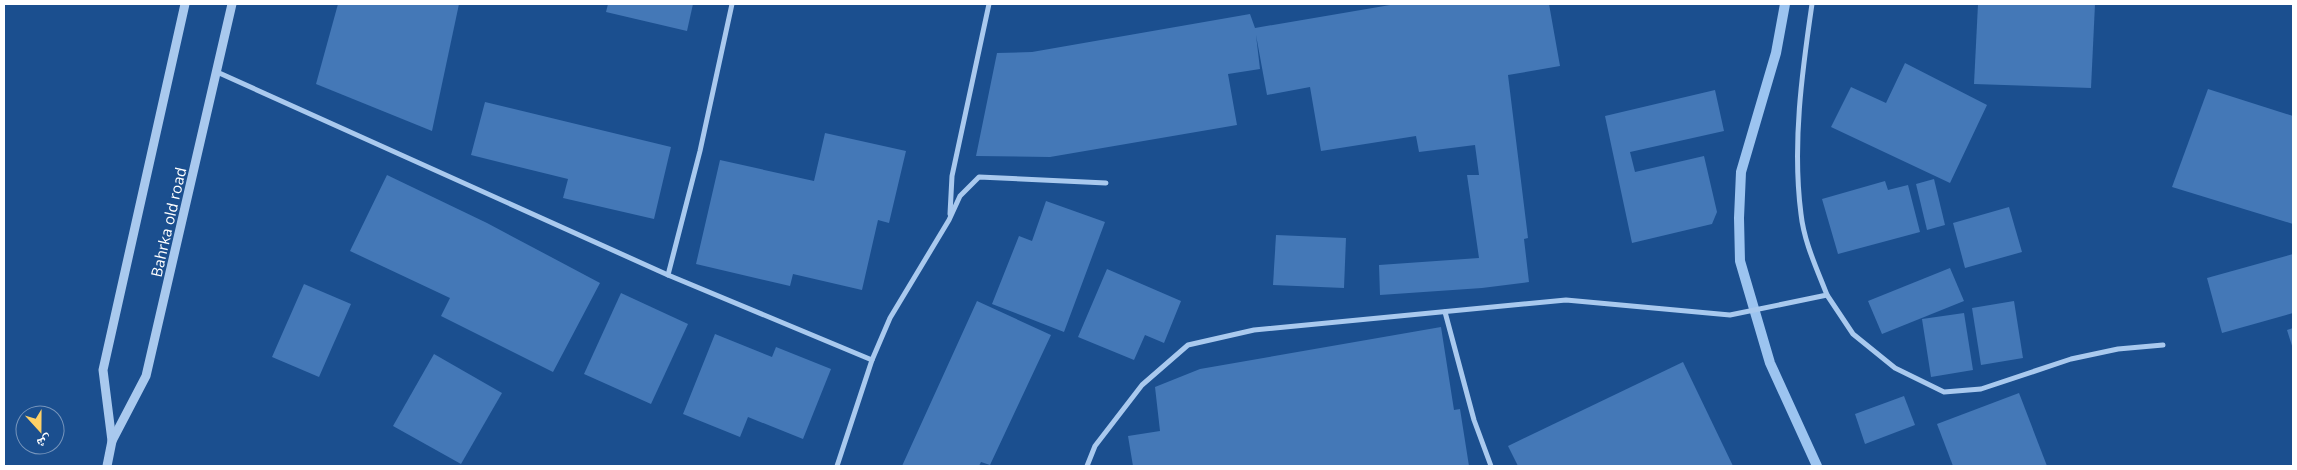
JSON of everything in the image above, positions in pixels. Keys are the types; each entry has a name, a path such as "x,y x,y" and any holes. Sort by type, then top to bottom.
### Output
{"street":[{"name":"Bahrka old road","path":"112,441 104,370 185,4"},
{"name":"Bahrka old road","path":"107,466 112,441 146,376 232,4"},
{"path":"668,275 700,151 732,4"},
{"path":"950,220 952,176 989,4"},
{"path":"1812,4 1802,72 1798,148 1801,215 1812,256 1827,295 1853,334 1894,368 1944,392 1981,389 2090,355 2118,349 2163,345"},
{"path":"217,72 668,275 872,360"},
{"path":"837,466 872,360 890,318 950,220 960,196 979,177 1106,183"},
{"path":"1087,466 1095,446 1142,385 1188,345 1254,330 1566,300 1730,315 1827,295"},
{"path":"1445,312 1474,420 1491,466"}],"building":[{"path":"338,4 459,4 432,131 316,84"},
{"path":"608,4 693,4 687,31 606,12"},
{"path":"1396,4 1549,4 1560,66 1508,75 1528,238 1524,239 1529,282 1482,288 1380,295 1379,265 1479,258 1467,175 1479,175 1475,145 1419,152 1416,136 1321,151 1310,87 1267,95 1256,35 1260,69 1228,74 1237,125 1050,157 976,156 997,53 1032,52 1250,14 1255,28"},
{"path":"1978,4 2095,4 2091,88 1974,84"},
{"path":"1905,63 1987,105 1950,183 1831,127 1851,87 1886,103"},
{"path":"2208,89 2293,116 2293,224 2172,187"},
{"path":"1715,90 1724,131 1630,152 1635,172 1704,156 1717,212 1712,224 1632,243 1605,116"},
{"path":"485,102 671,147 654,219 563,198 568,179 471,155"},
{"path":"825,133 906,151 889,223 878,220 862,290 793,274 790,286 696,264 720,160 814,181"},
{"path":"387,175 487,223 600,283 553,372 441,316 450,298 350,251"},
{"path":"1934,179 1945,225 1927,230 1916,184"},
{"path":"1885,181 1888,190 1908,185 1920,232 1838,254 1822,199"},
{"path":"1046,201 1105,222 1064,332 992,304 1019,236 1032,241"},
{"path":"2009,207 2022,252 1965,268 1953,223"},
{"path":"1276,235 1346,238 1344,288 1273,285"},
{"path":"2293,254 2293,313 2222,333 2207,278"},
{"path":"1950,268 1964,301 1882,334 1868,301"},
{"path":"1107,269 1181,301 1164,343 1145,335 1134,360 1078,337"},
{"path":"304,284 351,304 319,377 272,357"},
{"path":"621,293 688,324 651,404 584,374"},
{"path":"977,301 1051,335 990,465 981,462 979,466 902,466"},
{"path":"2014,301 2023,358 1981,365 1972,308"},
{"path":"1964,313 1973,370 1931,377 1922,319"},
{"path":"1441,327 1454,410 1460,409 1469,466 1133,466 1128,436 1160,431 1155,387 1200,369"},
{"path":"2293,328 2293,349 2287,330"},
{"path":"715,334 772,357 776,347 831,369 803,439 748,417 740,437 683,414"},
{"path":"434,354 502,393 461,464 393,426"},
{"path":"1683,362 1733,466 1518,466 1508,446"},
{"path":"2019,393 2047,466 1953,466 1937,424"},
{"path":"1904,396 1915,425 1865,444 1855,414"}],"waterway":[{"path":"1785,4 1776,53 1741,172 1740,261 1770,363 1817,466"}]}
